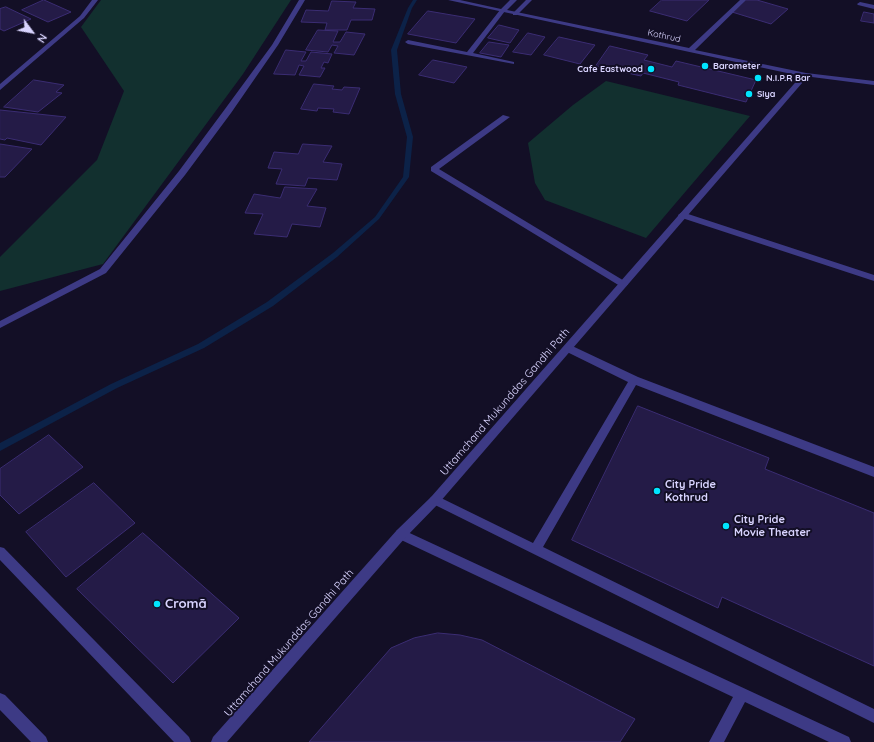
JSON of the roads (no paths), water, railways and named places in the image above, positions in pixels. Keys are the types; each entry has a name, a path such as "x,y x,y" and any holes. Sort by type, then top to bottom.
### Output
{"street":[{"path":"0,88 82,17 94,0"},
{"path":"0,325 103,271 182,173 228,111 275,45 302,0"},
{"name":"Kothrud","path":"451,0 469,2 515,14 806,75 874,83"},
{"path":"469,54 502,11 514,0"},
{"path":"515,14 530,0"},
{"path":"690,51 743,0"},
{"path":"860,4 874,7"},
{"path":"408,42 512,63"},
{"name":"Uttamchand Mukunddas Gandhi Path","path":"218,742 401,534 435,500 682,215 806,75"},
{"path":"506,117 434,169 623,284"},
{"path":"682,215 874,278"},
{"path":"568,348 634,380 874,472"},
{"path":"536,549 634,380"},
{"path":"435,500 874,716"},
{"path":"401,534 844,742"},
{"path":"0,552 184,742"},
{"path":"716,742 742,694"},
{"path":"0,700 41,742"}],"waterway":[{"path":"0,447 114,386 201,346 270,304 335,255 377,218 406,177 410,137 398,94 394,50 410,8 415,0"}],"place":[{"name":"Barometer","path":"705,66"},
{"name":"Cafe Eastwood","path":"651,69"},
{"name":"N.I.P.R Bar","path":"758,78"},
{"name":"Siya","path":"749,94"},
{"name":"City Pride Kothrud","path":"657,491"},
{"name":"City Pride Movie Theater","path":"726,526"},
{"name":"Cromā","path":"157,604"}]}
